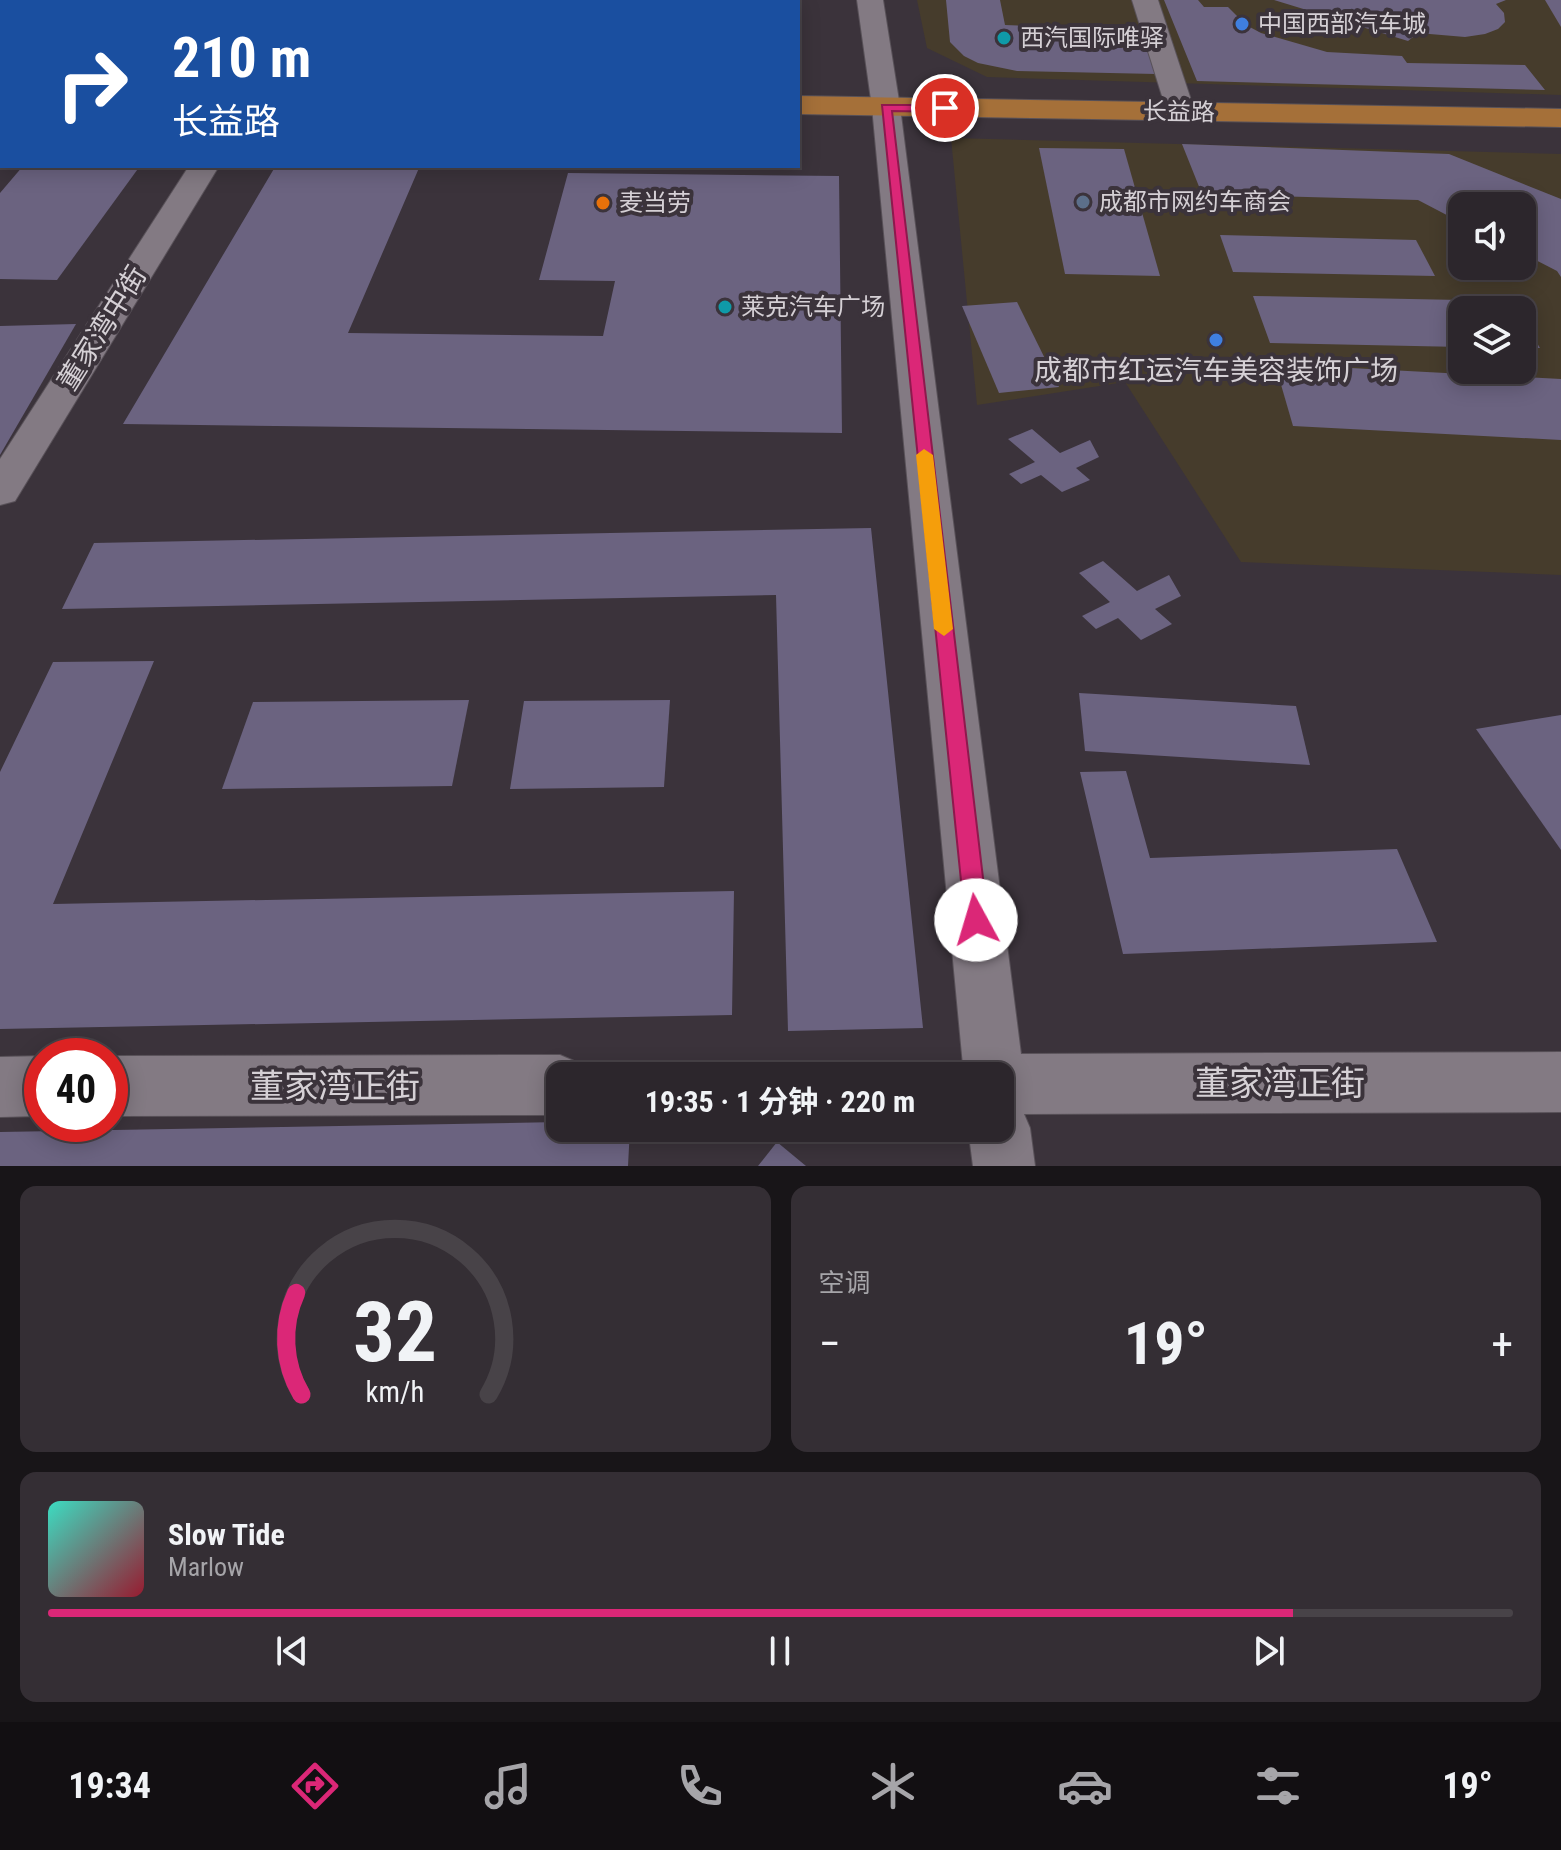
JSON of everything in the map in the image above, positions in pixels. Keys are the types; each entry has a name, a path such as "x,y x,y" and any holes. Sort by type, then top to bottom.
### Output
{"main road":[{"name":"长益路","path":"800,105 1561,118"}],"street":[{"path":"870,0 886,107 992,1062"},
{"path":"1145,0 1181,112"},
{"name":"董家湾中街","path":"0,491 203,168"},
{"name":"董家湾正街","path":"1014,1084 1561,1082"},
{"name":"董家湾正街","path":"128,1086 546,1085"},
{"path":"0,1087 24,1086"},
{"path":"1001,1142 1004,1166"}],"shaded area":[{"name":"中国西部汽车城","path":"917,0 1561,0 1561,95 987,77 927,48"},
{"name":"成都市红运汽车美容装饰广场","path":"951,138 1561,154 1561,575 1241,562 1125,382 977,405"}],"building":[{"name":"西汽国际唯驿","path":"946,0 1000,0 1005,25 1057,27 1061,47 1146,48 1156,74 1017,71 978,63 964,56 950,42"},
{"path":"1164,0 1198,0 1204,7 1228,7 1246,25 1261,33 1327,52 1402,56 1407,63 1525,65 1545,90 1197,81"},
{"path":"1274,0 1506,0 1496,4 1504,13 1505,22 1498,29 1485,34 1465,37 1418,33 1408,41"},
{"path":"1545,0 1561,0 1561,27"},
{"path":"1182,144 1449,154 1561,199 1561,277 1557,271 1536,260 1536,192 1448,192 1448,216 1418,200 1202,194"},
{"path":"1039,148 1124,149 1160,276 1065,274"},
{"path":"21,168 139,168 57,280 0,279 0,193"},
{"name":"莱克汽车广场","path":"274,168 419,168 348,333 603,336 615,281 539,280 568,173 839,176 842,433 123,424"},
{"path":"1220,235 1416,240 1435,276 1233,272"},
{"path":"1253,296 1448,300 1448,347 1270,343"},
{"path":"1017,302 1059,387 999,393 962,306"},
{"path":"76,324 0,455 0,326"},
{"path":"1275,364 1448,373 1448,384 1536,384 1536,378 1561,379 1561,440 1293,426"},
{"path":"1032,429 1060,453 1090,440 1099,457 1076,468 1090,480 1062,492 1041,475 1021,484 1009,474 1035,462 1008,439"},
{"path":"871,528 923,1028 788,1031 776,595 62,609 94,543"},
{"path":"1103,561 1137,591 1169,575 1181,596 1155,609 1172,624 1141,640 1118,618 1096,629 1082,616 1110,602 1079,573"},
{"path":"154,661 53,904 734,891 732,1015 0,1029 0,772 53,662"},
{"path":"1079,693 1296,706 1310,765 1085,751"},
{"path":"469,700 452,786 222,789 253,702"},
{"path":"670,700 664,787 510,789 524,701"},
{"path":"1561,715 1561,850 1476,729"},
{"path":"1126,771 1150,858 1397,849 1437,942 1123,954 1080,772"},
{"path":"546,1122 546,1142 629,1142 628,1166 0,1166 0,1132 24,1132 24,1142 128,1142 128,1130"},
{"path":"777,1142 806,1166 758,1166"}],"slow traffic":[{"path":"924,455 944,629"}],"place":[{"name":"中国西部汽车城","path":"1242,24"},
{"name":"西汽国际唯驿","path":"1004,38"},
{"name":"成都市网约车商会","path":"1083,202"},
{"name":"麦当劳","path":"603,203"},
{"name":"莱克汽车广场","path":"725,307"},
{"name":"成都市红运汽车美容装饰广场","path":"1216,340"}],"route":[{"path":"945,108 886,107 976,920"}]}
